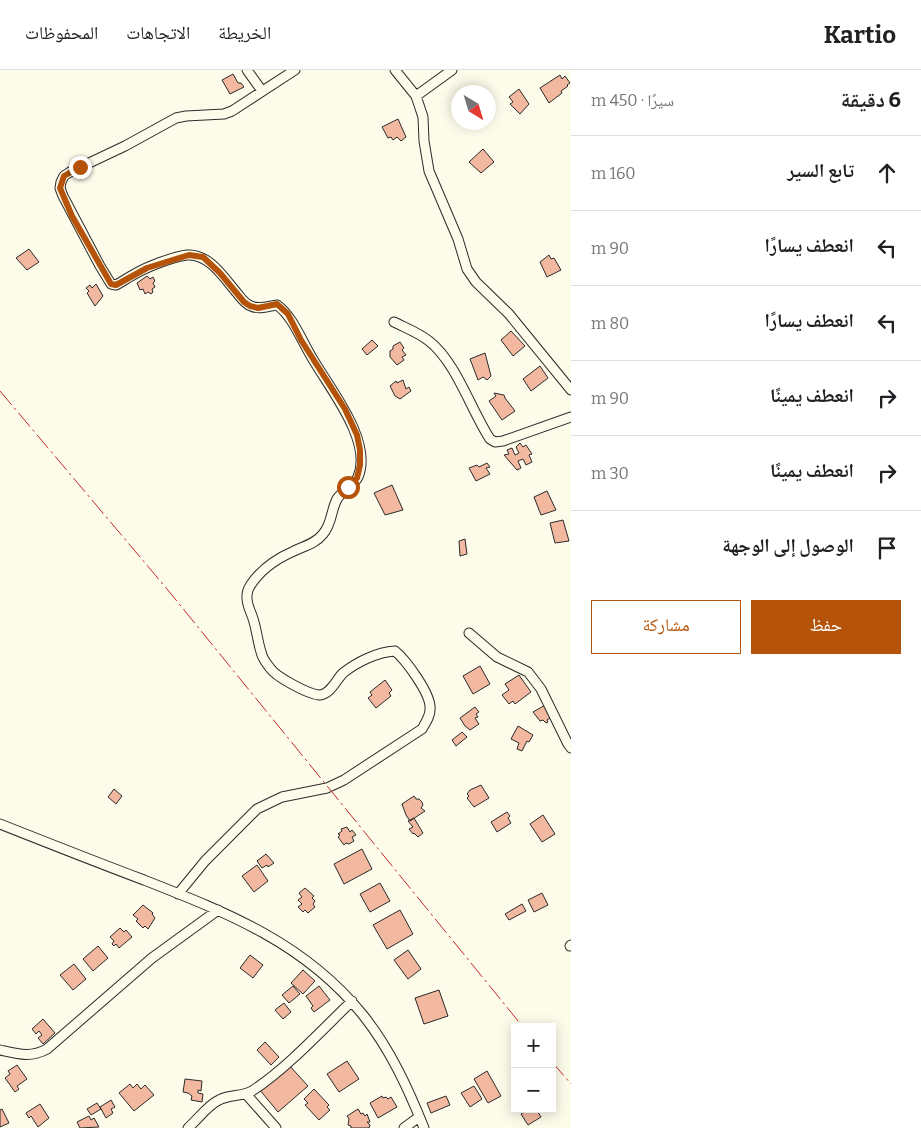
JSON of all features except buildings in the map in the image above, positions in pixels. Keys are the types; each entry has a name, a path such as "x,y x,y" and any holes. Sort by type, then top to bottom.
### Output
{"street":[{"path":"247,70 262,92"},
{"path":"178,894 206,861 257,809 282,797 327,788 344,780 422,729 428,720 430,709 428,696 395,651 379,653 351,667 338,678 328,691 316,695 284,680 270,669 262,656 247,597 249,588 269,566 294,550 311,544 323,534 332,520 336,501 357,478 360,465 357,435 345,409 301,340 288,314 277,304 258,308 244,302 220,273 203,257 189,255 180,257 147,268 116,285 111,284 72,216 60,188 64,176 70,172 125,146 176,118 224,114 232,111 295,70"},
{"path":"395,70 416,96 423,117 424,141 429,171 458,239 467,269 476,282 510,314 571,390"},
{"path":"416,96 452,70"},
{"path":"394,322 428,340 439,351 465,392 490,439 495,442 503,441 571,417"},
{"path":"470,633 497,657 528,672 541,689 571,748"},
{"path":"0,824 218,910 263,931 291,949 321,972 352,1001 364,1016 388,1051 424,1128"},
{"path":"0,1050 27,1056 47,1049 152,958 218,910"},
{"path":"188,1128 217,1100 246,1094 283,1066 352,1001"},
{"path":"246,1094 276,1128"},
{"path":"404,1128 419,1117"}],"power":[{"path":"0,391 167,589 520,1023"},
{"path":"556,1067 571,1084"}],"route":[{"path":"80,167 64,176 60,188 72,216 111,284 116,285 147,268 189,255 203,257 220,273 244,302 250,306 258,308 277,304 283,308 345,409 357,435 360,465 357,478 348,487"}]}
